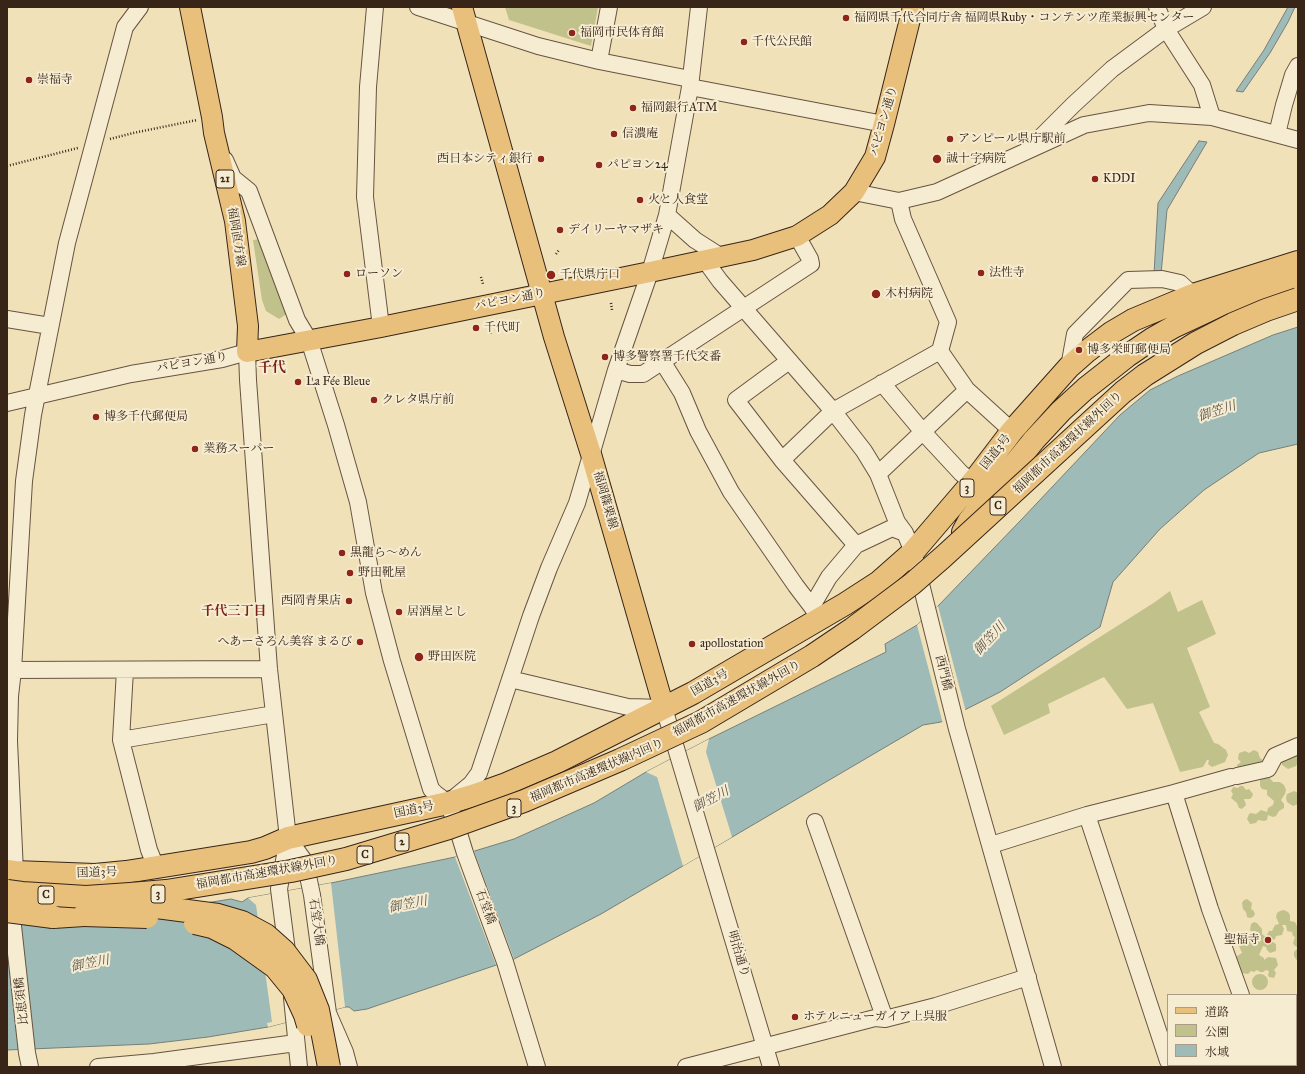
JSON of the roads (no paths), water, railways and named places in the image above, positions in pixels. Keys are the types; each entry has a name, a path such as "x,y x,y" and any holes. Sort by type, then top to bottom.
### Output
{"highway":[{"name":"国道3号","path":"9,897 95,875 251,852 265,848 288,838 448,803 506,784 582,750 632,723 694,693 816,613 845,604 878,582 909,542 974,479 1012,431 1075,373 1098,342 1133,320 1193,296 1298,262"},
{"path":"974,479 1006,456 1075,373 1136,336 1180,314 1250,290 1298,278"},
{"path":"942,567 969,521 1034,440 1085,389 1127,356 1158,335 1218,306 1253,292 1298,278"},
{"name":"国道3号","path":"9,897 96,899 164,893 257,878 280,880 496,815 582,782 708,714 787,676 862,630 921,586 942,567 1097,407 1162,360 1208,333 1282,301 1298,299"},
{"name":"福岡都市高速環状線外回り","path":"9,897 22,893 86,897 166,891 291,871 346,858 449,828 524,801 620,760 701,722 812,656 852,629 912,584 1123,392 1145,375 1196,343 1233,324 1266,310 1298,299"},
{"name":"福岡都市高速環状線内回り","path":"9,897 86,901 166,895 291,874 450,831 622,763 703,724 814,658 913,587 1110,406 1143,379 1169,363 1233,329 1298,303"},
{"path":"9,897 53,917 84,915 130,916 185,920 212,927 236,939 275,967 293,989 305,1015 316,1054 318,1067"},
{"path":"86,897 218,915 242,922 266,935 284,951 306,980 318,1010 329,1067"}],"main road":[{"name":"福岡直方線","path":"190,7 213,125 235,221 248,326 247,352"},
{"name":"パピヨン通り","path":"247,352 381,327 650,272 753,250 797,236 830,215 854,192 875,157 912,7"},
{"path":"464,15 543,293"},
{"name":"福岡篠栗線","path":"543,293 554,337 591,454 664,708"}],"street":[{"name":"比恵須橋","path":"29,1060 9,897 10,670 24,481 33,415 67,243 125,27 140,7"},
{"path":"375,7 368,87 365,197 381,327"},
{"path":"418,7 464,15 538,46 690,83 884,124"},
{"path":"599,61 609,7"},
{"path":"213,125 233,178 249,191 297,320 309,340 336,425 358,502 374,592 396,676 431,789 448,803 471,784 479,773 531,616 576,503 603,418 616,370 650,272 667,215 690,83 699,7"},
{"path":"1157,7 1166,29 1202,85 1212,117"},
{"path":"1027,151 1112,69 1166,29 1203,7"},
{"path":"1277,134 1293,75 1298,66"},
{"path":"854,192 899,201 937,192 1084,125 1149,113 1212,117 1298,140"},
{"path":"782,460 833,411 940,351 948,322 903,219 899,201"},
{"path":"667,215 695,240 712,258"},
{"path":"616,370 630,374 642,374 811,264 810,259 797,236"},
{"name":"西門橋","path":"712,258 720,281 833,411 864,451 878,474 897,522 909,542 957,729 1054,1067"},
{"path":"1075,373 1075,334 1128,280 1162,279 1180,283 1193,296"},
{"path":"7,319 50,326"},
{"path":"940,351 967,390 1012,431"},
{"path":"247,352 269,669 288,838 280,880 296,1027 298,1067"},
{"name":"パピヨン通り","path":"7,403 131,374 222,359 247,352"},
{"path":"662,361 673,376 682,393 698,431 731,492 816,613"},
{"path":"789,361 736,400 782,460 856,545"},
{"path":"882,383 923,432 961,473 974,479"},
{"path":"878,474 967,390"},
{"path":"816,613 829,577 856,545 892,528 909,542"},
{"path":"10,670 269,669"},
{"path":"125,670 121,740 149,850 156,867"},
{"path":"510,679 628,707 664,708 672,734"},
{"path":"121,740 274,714"},
{"name":"明治通り","path":"672,734 772,1067"},
{"path":"991,845 1087,815 1268,769 1275,756 1298,746"},
{"path":"1174,793 1210,909 1241,994"},
{"name":"石堂橋","path":"448,803 505,962 537,1067"},
{"path":"1087,815 1167,1058"},
{"path":"815,822 885,1019"},
{"name":"石堂大橋","path":"288,838 307,872 328,1013 345,1052 349,1067"},
{"path":"686,1067 875,1018 885,1019 936,1006 1028,977"},
{"path":"98,1067 154,1062 296,1043"}],"water":[{"path":"1288,7 1295,7 1270,53 1243,92 1236,91 1264,50"},
{"path":"1199,141 1207,142 1167,210 1161,274 1154,274 1158,203"},
{"name":"御笠川","path":"1298,327 1298,444 1259,453 1204,490 1160,529 1113,582 1100,627 1000,692 941,722 923,725 601,914 514,959 367,1009 354,1011 349,1007 345,1007 268,1027 208,1037 149,1044 7,1050 7,911 124,916 231,899 242,902 248,898 331,883 455,857 514,839 594,803 646,772 709,739 886,652 885,644 917,625 938,606 1120,415 1150,390 1178,376 1273,335"}],"place":[{"name":"福岡県千代合同庁舎 福岡県Ruby・コンテンツ産業振興センター","path":"846,18"},
{"name":"福岡市民体育館","path":"572,33"},
{"name":"千代公民館","path":"744,42"},
{"name":"崇福寺","path":"29,80"},
{"name":"福岡銀行ATM","path":"633,108"},
{"name":"信濃庵","path":"614,134"},
{"name":"アンピール県庁駅前","path":"950,139"},
{"name":"西日本シティ銀行","path":"541,159"},
{"name":"誠十字病院","path":"937,159"},
{"name":"パピヨン24","path":"599,165"},
{"name":"KDDI","path":"1095,179"},
{"name":"火と人食堂","path":"640,200"},
{"name":"デイリーヤマザキ","path":"560,230"},
{"name":"法性寺","path":"981,273"},
{"name":"ローソン","path":"347,274"},
{"name":"千代県庁口","path":"551,275"},
{"name":"木村病院","path":"876,294"},
{"name":"千代町","path":"476,328"},
{"name":"博多栄町郵便局","path":"1079,350"},
{"name":"博多警察署千代交番","path":"605,357"},
{"name":"La Fée Bleue","path":"298,382"},
{"name":"クレタ県庁前","path":"374,400"},
{"name":"博多千代郵便局","path":"96,417"},
{"name":"業務スーパー","path":"195,449"},
{"name":"黒龍ら〜めん","path":"342,553"},
{"name":"野田靴屋","path":"350,573"},
{"name":"西岡青果店","path":"349,601"},
{"name":"居酒屋とし","path":"399,612"},
{"name":"へあーさろん美容 まるび","path":"360,642"},
{"name":"apollostation","path":"692,644"},
{"name":"野田医院","path":"419,657"},
{"name":"聖福寺","path":"1268,940"},
{"name":"ホテルニューガイア上呉服","path":"795,1017"}],"district":[{"name":"千代","path":"272,369"},
{"name":"千代三丁目","path":"234,612"}]}
